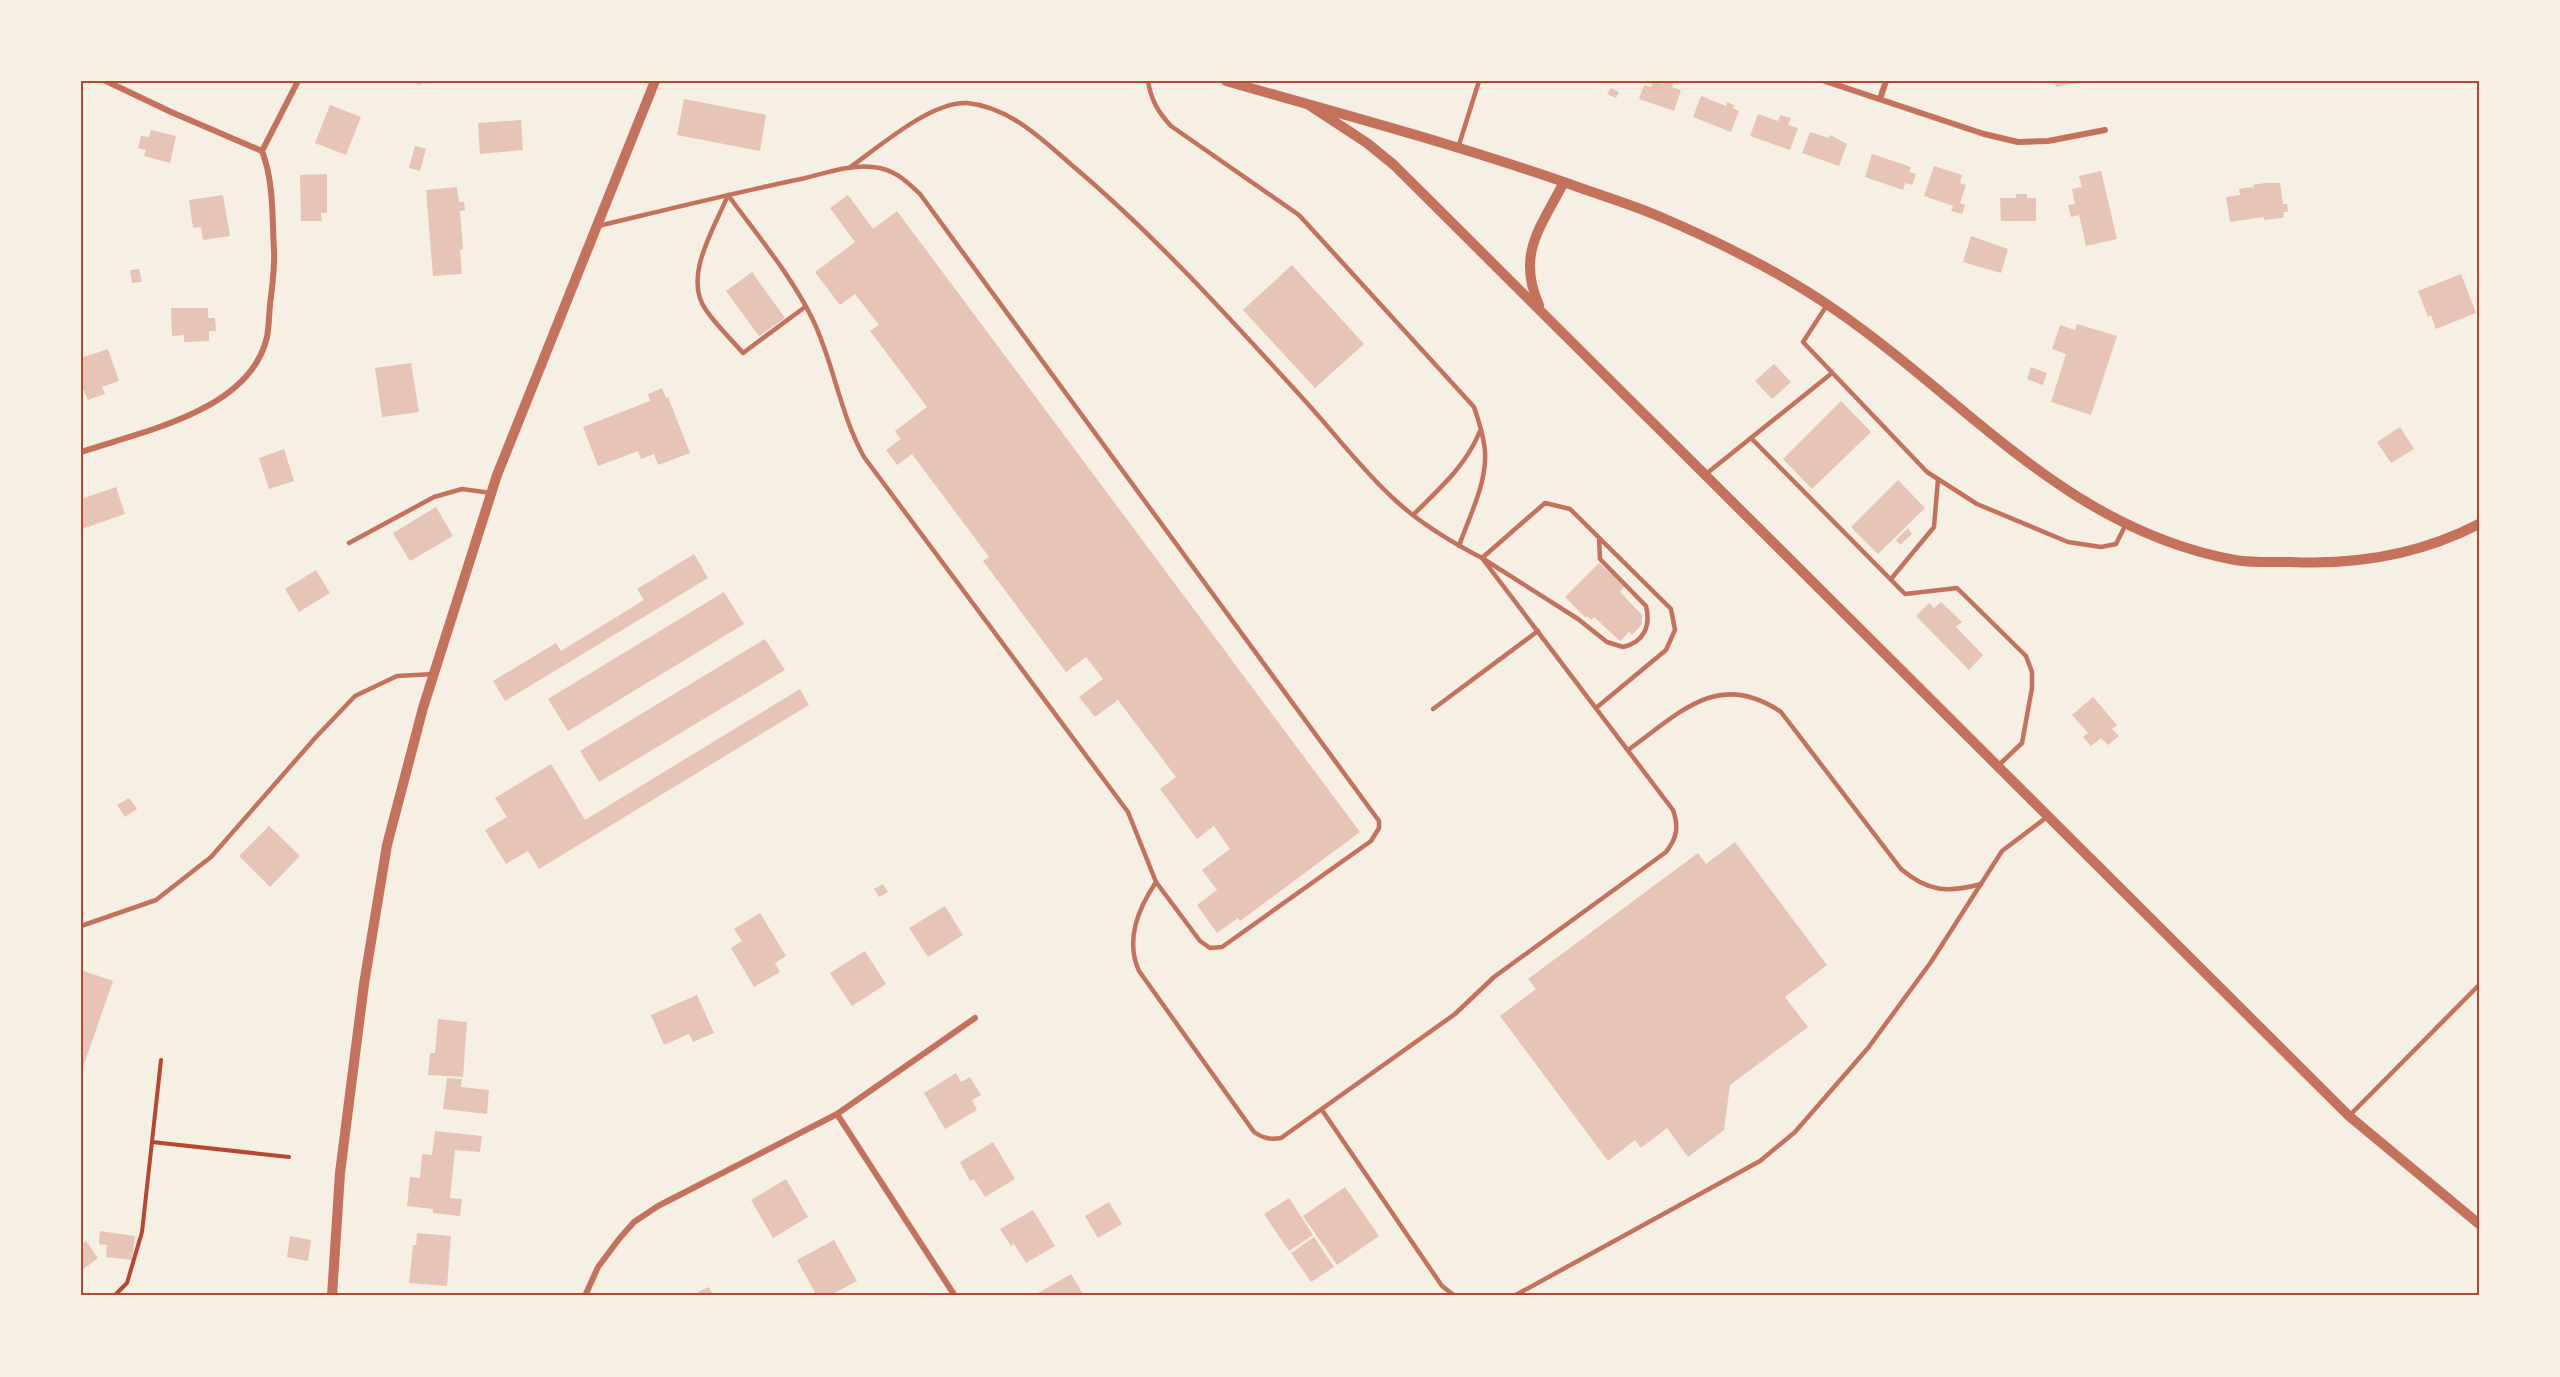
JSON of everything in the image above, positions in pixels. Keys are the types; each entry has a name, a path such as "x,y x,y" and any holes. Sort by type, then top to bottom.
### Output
{"street":[{"path":"81,452 189,415 216,403 237,387 255,365 267,338 275,266 269,170 262,151 106,81"},
{"path":"262,151 298,81"},
{"path":"332,1296 340,1173 365,976 387,845 434,674 506,449 598,226 654,81"},
{"path":"1226,81 1458,148 1662,217 1767,269 1827,305 1907,364 2054,483 2110,517 2170,544 2238,560 2318,563 2379,557 2416,548 2479,524"},
{"path":"1826,81 1984,134 2018,142 2048,141 2105,130"},
{"path":"1880,99 1886,81"},
{"path":"1309,105 1367,143 1394,165 2349,1116 2479,1224"},
{"path":"1542,311 1532,289 1529,269 1530,253 1534,240 1564,182"},
{"path":"585,1296 598,1267 634,1222 658,1206 837,1114 975,1018"},
{"path":"837,1114 956,1296"}],"lane":[{"path":"1148,81 1150,94 1157,111 1171,126 1299,215 1474,407 1485,453 1482,477 1459,546"},
{"path":"1458,148 1479,81"},
{"path":"847,169 921,118 942,107 965,103 991,108 1015,119 1105,192 1232,321 1394,500 1459,546 1578,619 1607,642 1623,647 1642,637 1648,625 1648,613 1646,606 1600,559 1599,538"},
{"path":"598,226 728,195 847,169 871,167 889,170 901,176 920,194 1379,820 1379,828 1371,841 1222,947 1210,948 1200,940 1156,882 1128,812 864,457 853,438 813,321 728,195"},
{"path":"728,195 697,274 704,308 743,353 805,307"},
{"path":"1827,305 1803,342 1928,472 1977,504 2068,542 2101,547 2116,544 2126,524"},
{"path":"1706,474 1832,373"},
{"path":"1413,515 1463,465 1481,429"},
{"path":"1751,438 1905,594 1957,588 2026,656 2032,672 2032,688 2022,743 1998,766"},
{"path":"1890,579 1935,527 1938,479"},
{"path":"349,543 434,497 462,489 491,493"},
{"path":"1482,558 1545,503 1570,509 1671,609 1675,630 1666,650 1596,708"},
{"path":"1156,882 1137,918 1131,944 1133,958 1139,971 1254,1132 1267,1139 1281,1138 1322,1110 1455,1014 1494,977 1666,852 1677,832 1677,820 1673,810 1482,558"},
{"path":"1433,709 1538,631"},
{"path":"81,926 156,900 212,857 316,737 355,696 397,676 434,674"},
{"path":"1628,750 1696,702 1712,696 1745,694 1764,700 1781,712 1901,869 1916,882 1934,889 1959,890 1982,884"},
{"path":"1514,1296 1760,1161 1795,1132 1868,1048 1930,962 2002,851 2048,816"},
{"path":"2349,1116 2479,985"},
{"path":"1322,1110 1443,1286 1455,1296"}],"path":[{"path":"114,1296 128,1283 142,1232 161,1060"},
{"path":"152,1142 289,1156"}],"building":[{"path":"416,81 431,81 431,82 417,85"},
{"path":"1653,81 1662,84 1666,81 1673,84 1672,87 1681,90 1674,111 1639,99 1644,85 1651,87"},
{"path":"2055,81 2079,81 2080,82 2056,87"},
{"path":"1611,88 1619,92 1616,98 1607,94"},
{"path":"1701,96 1726,106 1727,102 1739,111 1731,132 1693,117"},
{"path":"684,99 766,115 760,151 677,135"},
{"path":"330,105 361,117 346,155 315,143"},
{"path":"1758,114 1778,121 1780,115 1791,118 1788,125 1798,128 1790,150 1750,136"},
{"path":"521,120 523,150 480,154 478,123"},
{"path":"151,130 176,136 170,163 144,156 146,150 138,148 141,136 149,137"},
{"path":"1810,132 1829,138 1830,135 1847,144 1839,166 1802,153"},
{"path":"415,146 426,149 420,171 409,168"},
{"path":"1872,154 1911,167 1909,172 1916,174 1912,185 1905,183 1903,190 1865,177"},
{"path":"1934,166 1962,175 1960,183 1966,185 1960,203 1965,205 1962,214 1951,211 1953,206 1924,196"},
{"path":"2101,171 2117,239 2086,246 2079,215 2071,217 2068,205 2075,204 2072,189 2082,187 2079,176"},
{"path":"327,174 327,213 321,213 322,221 301,221 300,175"},
{"path":"2280,183 2283,204 2287,204 2288,212 2284,212 2283,218 2264,220 2264,217 2230,222 2226,197 2240,195 2239,189 2251,187 2254,189 2253,185"},
{"path":"457,187 459,202 464,202 465,210 460,211 462,274 433,276 426,190"},
{"path":"2016,194 2027,194 2027,198 2036,198 2036,221 2001,221 2000,198 2016,198"},
{"path":"223,195 230,236 203,240 201,227 193,228 189,200"},
{"path":"848,195 873,229 897,211 1360,832 1240,921 1238,918 1217,933 1197,905 1217,890 1202,870 1230,849 1214,826 1197,839 1160,789 1176,777 1118,700 1095,717 1079,697 1103,679 1086,657 1066,672 983,561 989,557 912,454 897,465 886,450 901,439 895,431 927,407 870,331 879,325 855,294 840,305 815,272 855,242 830,208"},
{"path":"1971,236 2008,249 2001,273 1963,262"},
{"path":"1292,265 1364,344 1315,388 1243,310"},
{"path":"139,269 142,282 132,283 130,270"},
{"path":"752,272 785,318 759,336 726,291"},
{"path":"2461,274 2476,313 2436,329 2431,315 2428,317 2418,291"},
{"path":"171,308 208,308 208,318 215,318 216,331 209,331 209,341 184,342 184,335 172,336"},
{"path":"2077,324 2117,336 2091,415 2051,402 2066,354 2052,349 2060,325 2075,330"},
{"path":"108,349 119,381 102,387 105,394 88,400 81,384 81,358"},
{"path":"411,363 419,412 382,417 375,368"},
{"path":"1774,364 1791,382 1772,399 1755,381"},
{"path":"2031,367 2047,373 2043,385 2027,379"},
{"path":"662,388 666,398 668,397 690,453 658,465 654,454 641,459 638,451 598,466 583,427 650,401 648,394"},
{"path":"1841,401 1871,432 1812,489 1783,459"},
{"path":"2400,427 2414,449 2391,463 2377,442"},
{"path":"284,449 294,481 269,489 259,458"},
{"path":"1898,480 1925,508 1878,554 1851,527"},
{"path":"116,487 125,514 82,529 81,499"},
{"path":"436,507 453,536 410,561 393,533"},
{"path":"1908,528 1912,534 1900,545 1896,540"},
{"path":"694,554 708,578 505,701 493,681 556,643 561,651 644,600 637,589"},
{"path":"1599,563 1625,586 1620,592 1642,615 1642,624 1632,635 1629,632 1620,641 1594,617 1591,620 1587,616 1586,618 1565,597"},
{"path":"316,570 330,593 299,612 285,589"},
{"path":"724,592 744,624 568,731 548,699"},
{"path":"1941,602 1962,622 1956,627 1983,655 1969,670 1916,616 1929,603 1934,608"},
{"path":"765,639 785,670 599,782 580,751"},
{"path":"800,689 809,705 539,869 528,851 506,864 485,830 507,817 495,798 551,764 585,820"},
{"path":"2093,697 2117,725 2112,729 2119,736 2108,745 2101,738 2091,746 2083,737 2088,733 2072,715"},
{"path":"129,798 137,809 125,817 117,805"},
{"path":"269,826 300,856 270,887 239,856"},
{"path":"1735,842 1827,965 1785,997 1808,1027 1730,1085 1724,1130 1688,1157 1667,1128 1641,1148 1635,1140 1608,1161 1500,1016 1536,989 1528,979 1698,853 1706,864"},
{"path":"883,884 888,892 879,897 874,889"},
{"path":"945,906 963,935 928,957 909,928"},
{"path":"760,913 786,956 775,963 780,972 754,987 731,948 742,941 734,929"},
{"path":"865,951 886,984 852,1006 830,973"},
{"path":"81,970 113,981 81,1073"},
{"path":"697,995 714,1033 693,1042 689,1034 664,1045 651,1015"},
{"path":"438,1019 467,1022 463,1077 428,1075 430,1053 435,1053"},
{"path":"956,1073 961,1082 970,1077 981,1095 972,1100 977,1110 945,1129 924,1093"},
{"path":"447,1078 462,1079 461,1087 489,1090 487,1114 443,1109"},
{"path":"435,1131 482,1136 480,1152 455,1150 450,1198 462,1199 460,1216 433,1213 433,1209 407,1206 410,1177 420,1178 422,1154 432,1155"},
{"path":"993,1142 1015,1179 985,1197 974,1179 970,1181 960,1162"},
{"path":"786,1179 808,1217 773,1238 751,1200"},
{"path":"1345,1187 1379,1236 1337,1265 1303,1216"},
{"path":"1289,1198 1313,1235 1289,1251 1264,1214"},
{"path":"1109,1202 1122,1224 1098,1238 1085,1216"},
{"path":"1033,1210 1055,1246 1026,1263 1014,1244 1011,1246 1000,1229"},
{"path":"100,1231 135,1236 132,1260 106,1257 107,1245 99,1244"},
{"path":"417,1233 451,1236 447,1286 409,1283 413,1245 416,1245"},
{"path":"290,1236 311,1240 308,1261 287,1257"},
{"path":"1314,1237 1334,1267 1311,1282 1291,1253"},
{"path":"834,1240 857,1281 829,1296 817,1296 797,1260"},
{"path":"86,1241 98,1258 82,1270 81,1245"},
{"path":"1071,1274 1084,1296 1040,1296 1038,1293"},
{"path":"709,1287 713,1295 699,1296 698,1292"}]}
